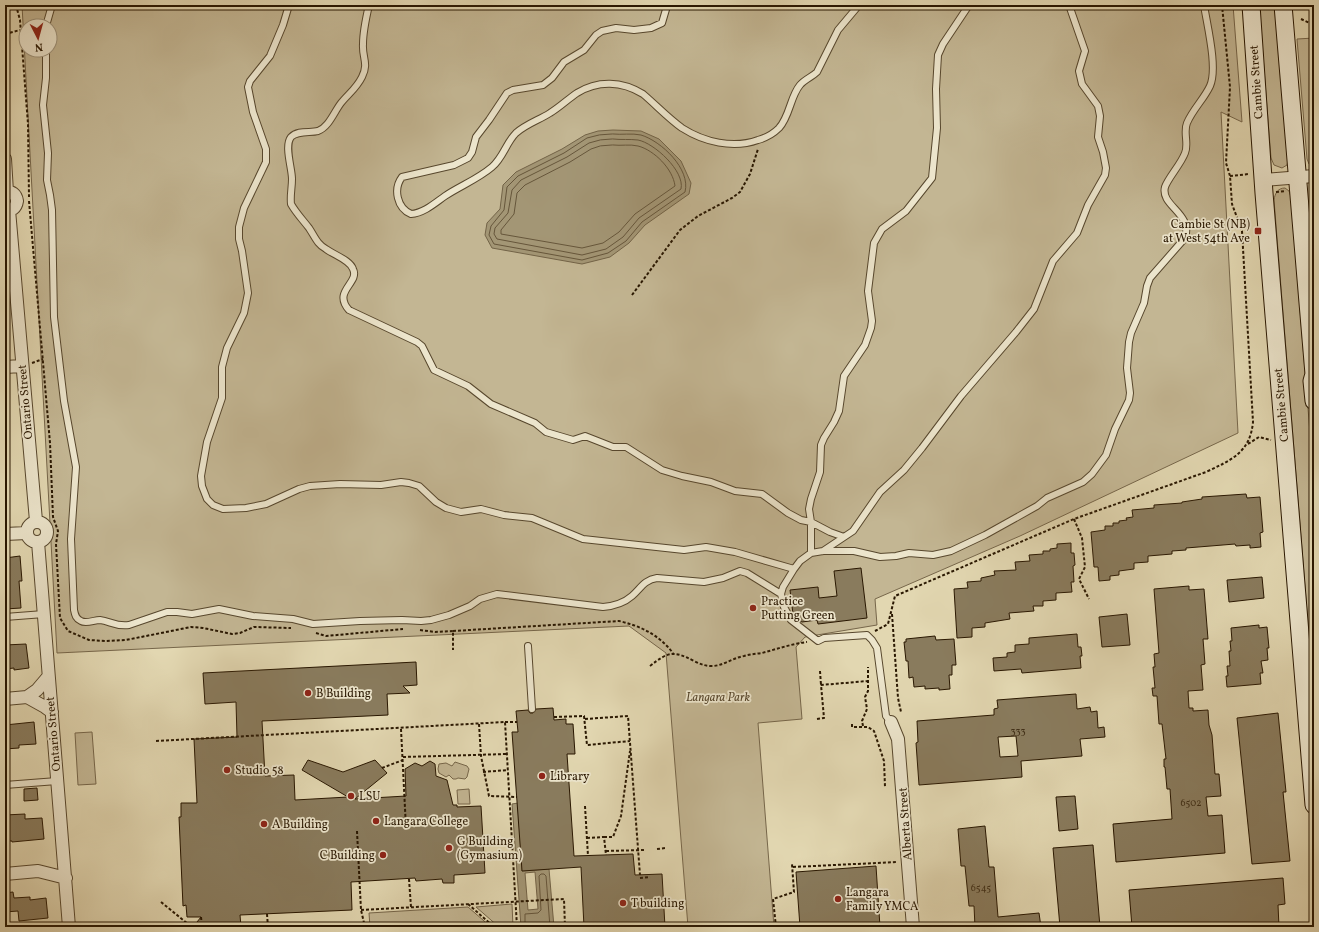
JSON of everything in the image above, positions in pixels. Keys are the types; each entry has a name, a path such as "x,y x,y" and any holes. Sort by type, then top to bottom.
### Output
{"main road":[{"name":"Cambie Street","path":"1251,5 1257,177 1314,805"},
{"path":"1283,5 1300,182 1314,374 1312,381 1314,401"}],"street":[{"path":"5,159 6,192 14,194 17,200 15,207 7,210"},
{"path":"1257,177 1300,182"},
{"name":"Ontario Street","path":"7,210 36,521"},
{"path":"5,367 22,366"},
{"path":"36,521 43,523 47,533 44,539 38,542 30,540 26,533 28,526 36,521"},
{"path":"5,534 26,533"},
{"name":"Ontario Street","path":"38,542 48,677 70,927"},
{"path":"5,699 27,697 37,690 48,677"},
{"path":"27,697 52,712"},
{"name":"Alberta Street","path":"891,722 898,739 913,927"},
{"path":"5,874 38,871 66,878"}],"lane":[{"path":"48,18 52,5"},
{"path":"289,5 283,25 270,56 250,81 248,87 253,112 266,149 266,162 244,208 239,227 239,239 248,293 244,313 227,348 222,367 222,398 207,442 201,476 202,486 207,499 213,505 222,509 246,508 266,504 299,489 310,486 340,484 381,485 401,482 419,486 436,502 446,508 461,512 481,509 504,515 532,518 584,539 684,550 706,547 735,552 794,569"},
{"path":"369,5 362,46 366,64 363,75 353,92 341,103 325,126 318,130 296,134 291,138 288,149 292,179 290,198 291,204 319,244 348,262 353,268 354,273 344,294 343,300 344,304 349,310 417,342 422,346 434,370 468,386 491,404 535,423 546,432 572,440 585,436 612,447 626,447 662,470 711,482 735,491 762,494 788,513 844,537"},
{"path":"668,5 662,23 651,28 634,30 616,28 602,31 596,35 584,50 564,62 552,78 543,85 513,90 507,93 490,120 476,137 472,152 468,158 454,165 402,177 399,181 397,192 403,208 411,214 421,212 462,185 485,173 498,161 516,134 523,127 548,114 576,94 600,84 617,84 636,90 643,94 682,127 708,140 723,143 749,144 764,138 778,130 801,84 817,72 838,30 859,5"},
{"path":"811,554 811,522 809,509 820,472 821,445 839,411 844,376 865,345 871,328 872,321 868,291 874,243 882,229 906,211 932,178 937,128 936,89 938,55 943,44 969,5"},
{"path":"823,551 853,531 880,492 904,470 961,396 1009,342 1034,308 1054,261 1077,233 1088,205 1104,175 1106,168 1098,137 1100,116 1098,106 1082,84 1079,71 1085,51 1069,5"},
{"path":"891,722 886,716 877,648 872,640 867,635 824,638 818,641 791,620 784,607 781,594 783,587 800,561 811,554 823,551 854,551 880,557 909,553 933,555 951,551 1007,523 1037,506 1047,498 1083,482 1100,466 1129,400 1130,393 1127,368 1131,333 1144,303 1147,286 1150,278 1185,238 1185,222 1166,198 1164,192 1166,185 1181,163 1186,150 1187,123 1210,87 1213,78 1213,65 1204,5"},
{"path":"46,58 46,78 43,105 48,153 47,180 52,210 54,317 64,401 76,467 71,539 74,610 80,621 101,620 114,625 123,626 167,612 192,614 219,609 253,616 293,619 313,624 360,621 421,621 449,615 470,606 480,599 497,594 603,607 619,604 626,600 644,583 652,579 657,578 704,582 716,580 740,571 781,594"},
{"path":"5,616 44,614"},
{"path":"528,646 532,709"},
{"path":"5,785 58,781"}],"path":[{"path":"17,5 18,18"},
{"path":"1222,5 1230,87 1226,163 1230,176 1232,204 1242,231 1253,422 1252,432 1247,444"},
{"path":"1301,19 1314,25"},
{"path":"5,34 18,31"},
{"path":"22,58 28,124 29,200 50,442 53,517 58,531 56,544 60,618 68,631 90,640 106,641 126,640 191,628 203,628 232,634 240,633 254,627 296,628"},
{"path":"632,295 680,230 698,216 732,198 740,192 750,174 758,149 764,138"},
{"path":"1230,176 1257,177"},
{"path":"1276,192 1300,182"},
{"path":"867,635 888,624 896,596 1074,519 1206,472 1224,463 1237,454 1247,444 1259,437 1271,440"},
{"path":"1074,519 1082,538 1085,567 1079,579 1089,598"},
{"path":"891,612 898,698 901,712"},
{"path":"414,630 435,632 619,621 637,625 664,642 673,653"},
{"path":"311,631 326,636 408,629"},
{"path":"453,631 453,650"},
{"path":"650,666 657,660 673,653 681,654 703,665 716,666 744,656 794,644 818,641"},
{"path":"863,726 862,721 866,712 865,697 868,691 868,667"},
{"path":"816,719 824,718 820,671"},
{"path":"821,686 868,681"},
{"path":"554,717 584,716 585,719 628,716 640,876 650,877"},
{"path":"585,719 587,745 630,741"},
{"path":"505,722 517,927"},
{"path":"156,740 517,722"},
{"path":"479,724 480,756 489,796 510,798 517,797"},
{"path":"852,724 852,727 863,726 874,731 884,760 885,787"},
{"path":"401,728 406,828"},
{"path":"586,838 613,837 621,816 630,745"},
{"path":"382,768 403,759 507,754"},
{"path":"483,772 508,770"},
{"path":"585,806 588,856"},
{"path":"357,831 361,910 365,927 361,927"},
{"path":"604,837 606,855"},
{"path":"657,849 666,848"},
{"path":"606,851 645,850"},
{"path":"776,927 774,899 794,892 792,866 898,862"},
{"path":"409,879 410,907"},
{"path":"361,910 564,898 565,927"},
{"path":"161,902 188,925"},
{"path":"468,904 494,927"},
{"path":"267,914 268,927"},
{"path":"162,927 188,925 202,926 201,917"}],"green space":[{"name":"Langara Park","path":"22,5 1233,5 1242,122 1221,112 1238,433 1020,536 875,599 877,625 805,637 796,647 802,719 758,723 774,927 688,927 666,653 629,626 57,653 25,58 58,58 58,18 23,18"},
{"path":"1259,5 1276,5 1288,160 1287,165 1282,168 1274,165 1271,158"},
{"path":"1314,38 1314,167 1309,164 1307,159 1297,39"},
{"path":"1285,188 1289,191 1291,197 1314,483 1314,699 1274,200 1277,191"},
{"path":"92,732 96,784 78,785 75,733"},
{"path":"455,762 467,766 469,769 465,779 453,779 449,775 446,777 439,773 439,764 446,763 452,766"},
{"path":"469,789 470,804 458,804 457,790"},
{"path":"512,904 513,927 499,927 476,907"},
{"path":"468,907 491,927 370,927 369,913"}],"water":[{"path":"598,131 641,131 659,139 681,161 691,183 689,194 645,225 629,243 610,257 582,264 492,248 485,235 487,223 500,209 503,185 516,172 562,149 585,135"},
{"path":"518,803 522,871 549,869 554,927 521,927 512,804","holes":["535,872 538,909 528,910 525,873"]}],"building":[{"path":"1246,494 1247,498 1260,497 1263,532 1260,533 1261,547 1250,548 1250,545 1236,546 1235,544 1186,548 1186,550 1172,551 1172,554 1148,556 1148,562 1134,563 1134,569 1119,571 1119,575 1110,576 1110,580 1099,581 1098,567 1094,567 1091,532 1105,530 1105,526 1113,526 1113,523 1119,523 1119,521 1127,520 1126,518 1133,517 1132,510 1154,508 1154,505 1182,503 1202,499 1202,497"},
{"path":"1071,543 1071,553 1074,553 1075,565 1073,566 1074,582 1071,582 1072,592 1056,593 1056,600 1043,601 1043,606 1033,606 1034,611 1009,613 1010,619 985,623 985,627 972,628 972,637 957,638 954,589 968,588 967,582 981,581 981,578 995,575 994,571 1016,570 1015,562 1030,561 1029,555 1043,554 1043,551 1050,551 1050,549 1057,548 1057,544"},
{"path":"20,556 22,581 19,581 21,608 5,609 5,558"},
{"path":"861,568 867,618 818,624 817,620 802,622 800,621 799,613 793,614 790,590 818,587 819,598 837,596 834,571"},
{"path":"1262,577 1264,598 1229,602 1227,580"},
{"path":"1189,586 1189,590 1204,589 1208,639 1203,639 1205,664 1201,665 1203,690 1188,691 1189,708 1193,708 1193,711 1208,710 1209,725 1212,735 1215,774 1219,774 1221,796 1206,797 1208,816 1222,815 1225,853 1116,862 1113,824 1172,819 1170,789 1167,789 1164,767 1164,759 1166,759 1162,724 1159,724 1157,696 1153,696 1152,688 1155,688 1153,667 1155,667 1154,654 1159,653 1154,589"},
{"path":"1127,614 1130,645 1102,647 1099,617"},
{"path":"1259,625 1259,628 1267,627 1269,648 1267,648 1268,660 1261,661 1263,673 1260,673 1261,684 1227,687 1227,666 1230,666 1229,651 1231,651 1230,641 1232,641 1231,628"},
{"path":"1077,634 1078,647 1081,647 1081,668 1022,673 1021,669 994,671 993,658 1007,657 1007,653 1015,652 1015,645 1029,644 1029,638"},
{"path":"935,636 936,640 954,639 956,665 952,665 952,675 949,675 950,689 925,689 925,686 914,687 913,677 909,678 908,661 906,661 904,642 906,642 906,639"},
{"path":"26,644 29,668 14,670 14,668 5,669 5,645"},
{"path":"416,662 417,685 403,686 410,693 387,694 388,715 262,721 265,776 294,775 295,800 348,797 302,770 308,760 343,772 375,760 387,773 355,799 406,796 405,769 415,763 422,766 430,761 435,764 436,776 447,780 453,805 457,805 457,807 481,806 485,873 454,875 454,883 443,883 442,879 416,881 415,878 351,882 352,910 240,915 241,927 193,927 201,917 187,917 186,905 183,906 179,817 181,817 181,803 197,803 194,739 237,737 236,702 205,704 203,673"},
{"path":"1076,694 1077,709 1090,707 1091,712 1097,711 1098,728 1104,727 1105,737 1080,739 1082,756 1021,761 1022,777 919,785 916,743 918,742 917,721 994,715 994,709 998,708 997,700","holes":["1016,736 1018,756 1000,757 998,737"]},
{"name":"Library","path":"553,708 554,720 566,719 566,724 573,724 575,754 567,754 574,856 633,854 635,875 662,874 665,927 584,927 581,867 522,871 512,732 518,732 516,711 528,710 530,713 533,713 536,709"},
{"path":"1278,713 1286,792 1283,792 1290,861 1252,864 1237,718"},
{"path":"34,722 36,744 19,745 19,748 5,749 5,725"},
{"path":"37,788 38,800 24,801 24,789"},
{"path":"1075,796 1078,829 1059,831 1056,797"},
{"path":"25,814 25,819 42,818 44,839 12,842 5,841 5,815"},
{"path":"985,826 989,867 994,867 998,917 1039,913 1041,927 975,927 974,906 969,906 965,866 961,866 958,829"},
{"path":"1093,845 1100,927 1060,927 1053,848"},
{"name":"Langara Family YMCA","path":"876,866 880,927 800,927 796,872"},
{"path":"1283,878 1285,904 1278,905 1279,927 1132,927 1129,890"},
{"path":"13,892 14,898 30,897 30,900 46,898 48,918 19,921 18,911 5,912 5,893"}],"place":[{"name":"Cambie St (NB) at West 54th Ave","path":"1258,231"},
{"name":"Practice Putting Green","path":"753,608"},
{"name":"B Building","path":"308,693"},
{"name":"Studio 58","path":"227,770"},
{"name":"Library","path":"542,776"},
{"name":"LSU","path":"351,796"},
{"name":"Langara College","path":"376,821"},
{"name":"A Building","path":"264,824"},
{"name":"G Building (Gymasium)","path":"449,848"},
{"name":"C Building","path":"383,855"},
{"name":"Langara Family YMCA","path":"838,899"},
{"name":"T building","path":"623,903"}]}
